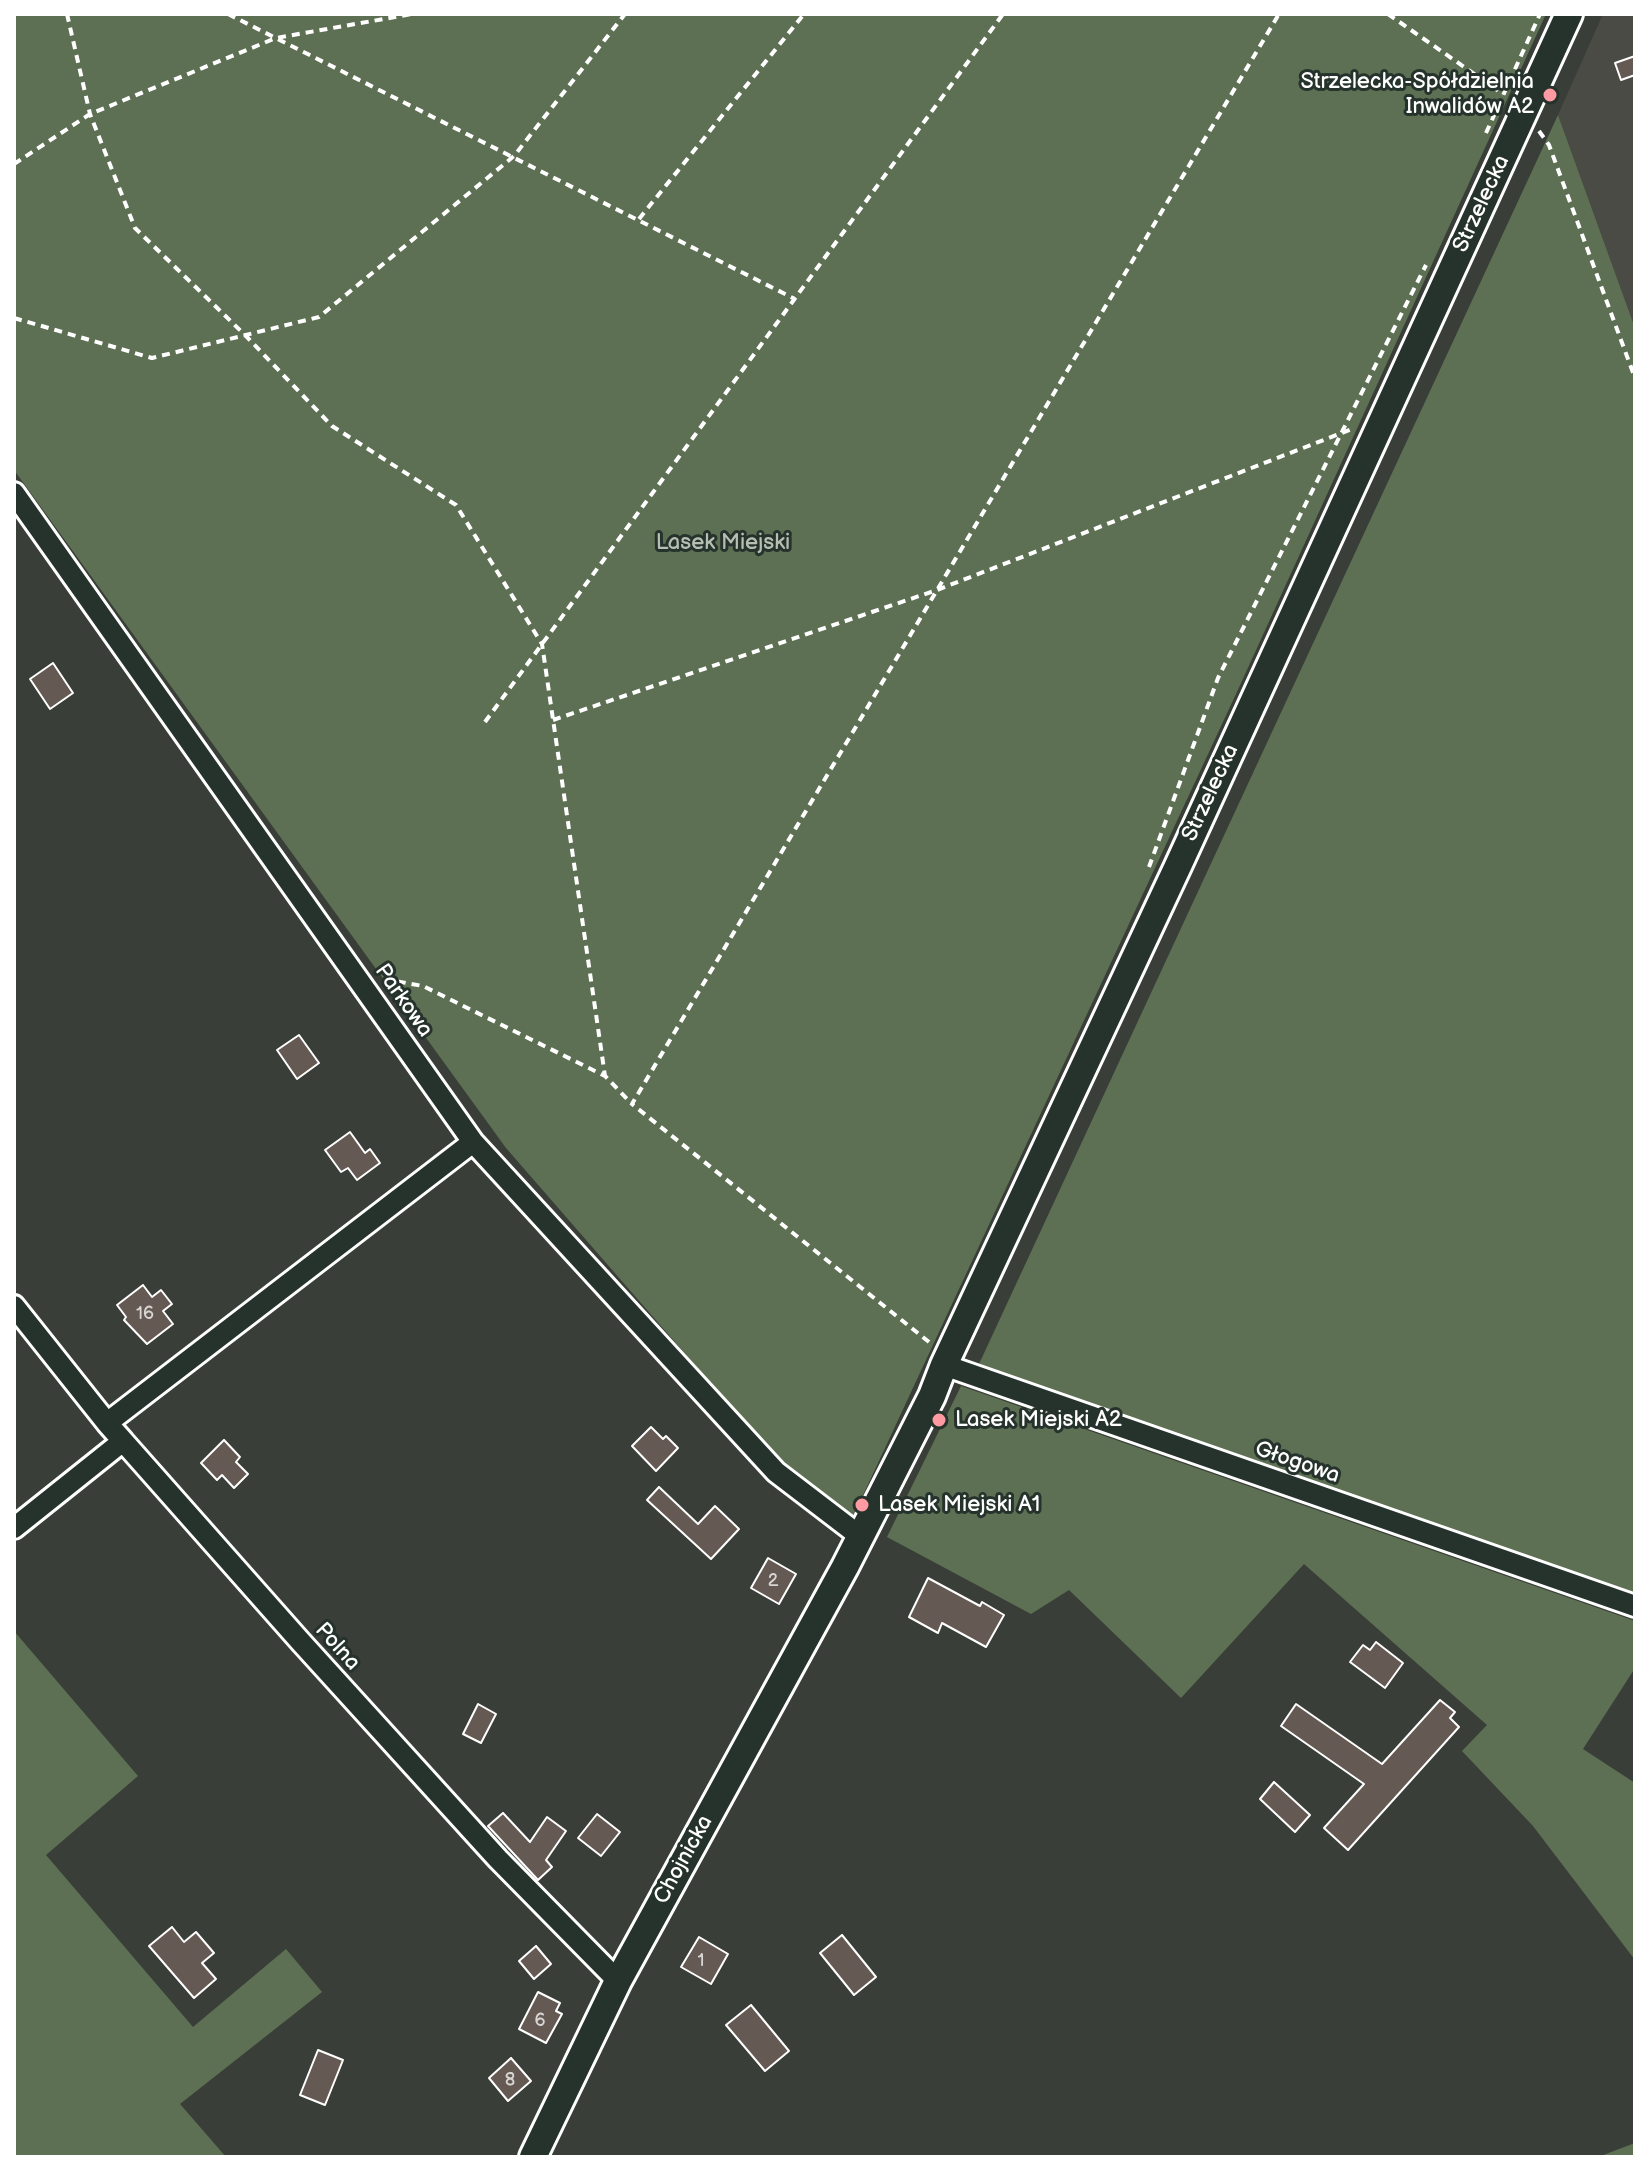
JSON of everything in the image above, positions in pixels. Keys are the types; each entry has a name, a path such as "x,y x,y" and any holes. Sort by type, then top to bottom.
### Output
{"street":[{"name":"Strzelecka","path":"845,1567 932,1396 1569,14"},
{"name":"Parkowa","path":"14,493 473,1142 776,1472 861,1537"},
{"path":"107,1423 473,1142"},
{"path":"14,1306 123,1441 14,1528"},
{"name":"Głogowa","path":"944,1365 1635,1606"},
{"name":"Polna","path":"123,1441 489,1848 618,1981"},
{"name":"Chojnicka","path":"533,2157 618,1981 845,1567"}],"path":[{"path":"67,14 90,114 135,228 246,336 332,426 456,505 542,644 605,1076"},
{"path":"228,14 795,299"},
{"path":"14,164 90,114 276,38 412,14"},
{"path":"14,318 152,358 319,317 514,156 625,14"},
{"path":"639,219 804,14"},
{"path":"485,722 1003,14"},
{"path":"632,1104 1279,14"},
{"path":"1388,14 1503,94 1527,107 1549,145 1635,378"},
{"path":"1486,133 1540,14"},
{"path":"1148,869 1218,678 1426,263"},
{"path":"553,720 937,590 1384,417"},
{"path":"354,973 423,986 605,1076 632,1104 929,1342"}],"shaded area":[{"path":"1603,14 1635,14 1635,328 1558,115"}],"green space":[{"name":"Lasek Miejski","path":"14,14 1546,14 1236,694 851,1521 782,1465 506,1148 14,470"},
{"path":"1558,115 1635,328 1635,1599 979,1364"},
{"path":"961,1386 1635,1621 1635,1668 1583,1749 1635,1783 1635,1960 1533,1826 1462,1751 1487,1725 1304,1564 1181,1698 1069,1590 1031,1614 887,1537"},
{"path":"14,1631 138,1776 46,1855 193,2027 286,1949 322,1992 180,2104 226,2157 14,2157"},
{"path":"1635,2143 1635,2157 1598,2157"}],"building":[{"path":"1635,56 1635,75 1621,80 1615,63"},
{"path":"53,663 73,693 50,709 30,679"},
{"path":"299,1035 319,1063 297,1079 277,1050"},
{"path":"350,1132 365,1153 370,1149 380,1163 357,1180 348,1168 341,1172 325,1150"},
{"path":"143,1285 152,1297 161,1290 172,1304 163,1311 173,1324 147,1344 124,1320 126,1317 117,1305"},
{"path":"651,1427 678,1448 656,1471 632,1446"},
{"path":"224,1440 240,1457 236,1462 248,1474 234,1488 222,1475 217,1480 201,1463"},
{"path":"659,1487 698,1524 715,1506 739,1529 711,1559 647,1500"},
{"path":"768,1558 796,1574 779,1604 751,1588"},
{"path":"928,1578 980,1606 982,1602 1004,1615 986,1647 942,1623 938,1633 909,1617"},
{"path":"1376,1642 1403,1663 1385,1688 1350,1662 1363,1645 1370,1650"},
{"path":"1440,1700 1455,1712 1450,1718 1459,1727 1348,1850 1324,1828 1364,1784 1281,1726 1296,1704 1382,1764"},
{"path":"478,1704 496,1714 481,1743 463,1734"},
{"path":"1274,1782 1310,1815 1295,1832 1260,1799"},
{"path":"503,1813 530,1842 547,1817 566,1831 546,1860 552,1867 538,1880 488,1826"},
{"path":"597,1814 620,1832 601,1856 578,1838"},
{"path":"172,1927 184,1942 196,1932 214,1953 202,1963 216,1979 194,1998 149,1946"},
{"path":"842,1935 876,1977 854,1995 820,1953"},
{"path":"699,1937 728,1954 711,1984 681,1967"},
{"path":"536,1946 551,1964 534,1979 519,1961"},
{"path":"538,1992 560,2003 556,2011 562,2014 546,2043 519,2029"},
{"path":"751,2005 789,2051 765,2071 726,2025"},
{"path":"318,2050 343,2060 325,2105 300,2095"},
{"path":"511,2058 531,2081 508,2101 489,2078"}],"place":[{"name":"Strzelecka-Spółdzielnia Inwalidów A2","path":"1550,95"},
{"name":"Lasek Miejski A2","path":"939,1420"},
{"name":"Lasek Miejski A1","path":"862,1505"}]}
